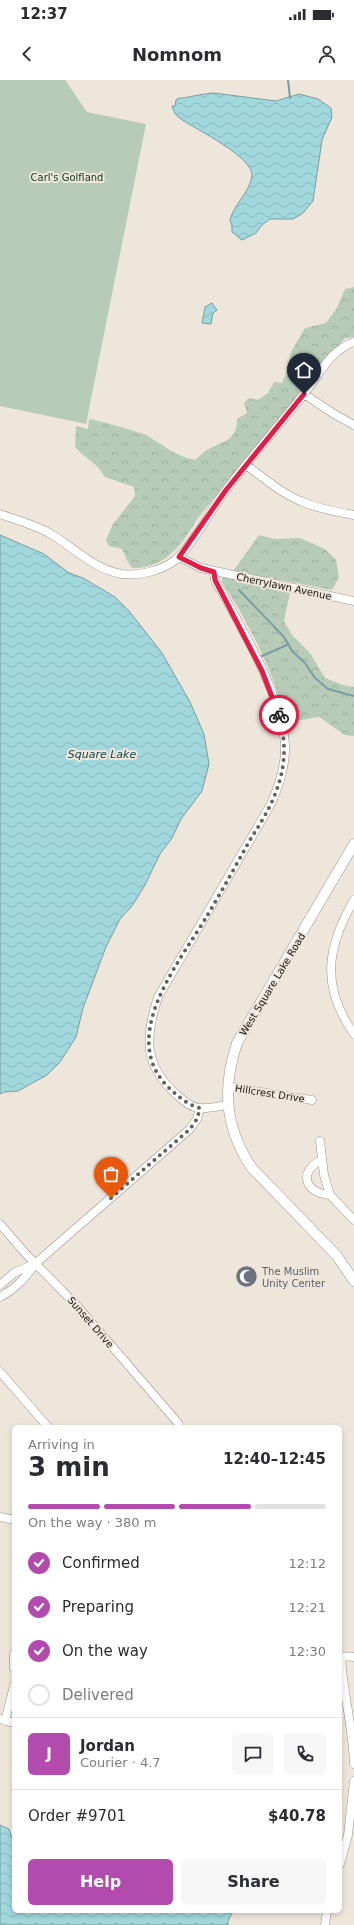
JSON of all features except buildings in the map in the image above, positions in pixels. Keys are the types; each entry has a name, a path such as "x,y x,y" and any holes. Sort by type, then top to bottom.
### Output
{"street":[{"path":"0,514 50,533 106,569 122,574 155,571 179,557 246,465 336,353 345,346 354,342"},
{"path":"304,394 354,425"},
{"path":"246,465 281,490 302,502 323,509 354,515"},
{"name":"Cherrylawn Avenue","path":"179,557 201,568 214,572 354,601"},
{"path":"214,572 215,580 262,671 279,715 285,746 281,778 271,804 158,997 153,1014 150,1045 152,1060 157,1073 163,1081 183,1100 200,1108 228,1105"},
{"name":"West Square Lake Road","path":"354,844 242,1033 233,1056 228,1087 228,1105 236,1141 251,1167 337,1256 354,1281"},
{"path":"354,900 335,937 331,973 337,1003 343,1017 354,1034"},
{"name":"Hillcrest Drive","path":"228,1087 312,1100"},
{"path":"0,1297 10,1292 21,1282 36,1263 190,1129 197,1119 200,1108"},
{"path":"320,1141 322,1160 330,1195 354,1220"},
{"path":"322,1160 315,1163 310,1169 308,1180 310,1188 315,1192 330,1195"},
{"name":"Sunset Drive","path":"0,1224 26,1254 79,1308 178,1423"},
{"path":"0,1285 14,1273 36,1263"},
{"path":"0,1372 46,1425"},
{"path":"0,1517 12,1520"},
{"path":"342,1656 354,1657"},
{"path":"342,1680 353,1743 354,1764"},
{"path":"12,1692 2,1720 12,1722"},
{"path":"342,1857 348,1835 354,1781"},
{"path":"325,1925 327,1913"}],"green space":[{"name":"Carl's Golfland","path":"0,80 65,80 87,112 146,124 86,424 0,406"},
{"path":"354,287 354,337 345,338 198,518 179,546 164,559 154,564 132,568 122,549 109,546 106,540 113,524 135,496 134,487 105,477 95,465 75,447 76,426 88,429 89,419 118,426 146,435 169,450 181,456 195,460 206,451 232,436 235,432 237,419 247,413 244,403 249,398 258,400 268,393 274,382 282,383 286,374 291,352 305,328 326,323 337,308 345,289"},
{"path":"259,535 275,539 300,538 325,549 336,560 339,577 332,590 233,571"},
{"path":"225,576 287,588 290,592 284,621 292,635 310,653 325,678 343,685 354,687 354,736 345,735 319,717 295,721 284,715 274,681 267,664 250,629 222,582 222,578"}],"water":[{"path":"214,93 276,101 299,94 318,99 331,108 332,117 322,140 313,201 303,213 293,219 270,219 262,225 256,233 242,240 232,232 230,220 251,182 252,176 250,169 244,160 234,152 181,119 175,114 172,106 175,106 176,100 179,98"},
{"path":"212,303 217,310 213,313 211,324 202,323 205,307"},
{"name":"Square Lake","path":"0,535 44,554 69,573 83,578 115,597 129,611 162,653 190,702 204,734 209,764 202,791 181,819 172,838 160,854 145,885 132,906 120,919 106,947 83,1008 76,1037 60,1062 47,1075 18,1091 4,1092 0,1094"},
{"path":"0,1825 9,1829 12,1838 12,1913 232,1913 228,1921 228,1925 0,1925"}],"waterway":[{"path":"288,80 290,98"},
{"path":"239,590 284,637 292,651 305,663 315,678 328,689 354,696"},
{"path":"262,656 289,644"}],"way so far":[{"path":"111,1198 190,1129 197,1119 200,1108 190,1105 183,1100 163,1081 157,1073 152,1060 150,1045 150,1030 153,1014 158,997 164,985 230,876 277,791 284,763 285,746 283,729 279,715"}],"place":[{"name":"The Muslim Unity Center","path":"247,1277"}],"route":[{"path":"279,715 262,671 247,639 215,580 214,572 189,563 179,557 226,490 304,394"}]}
